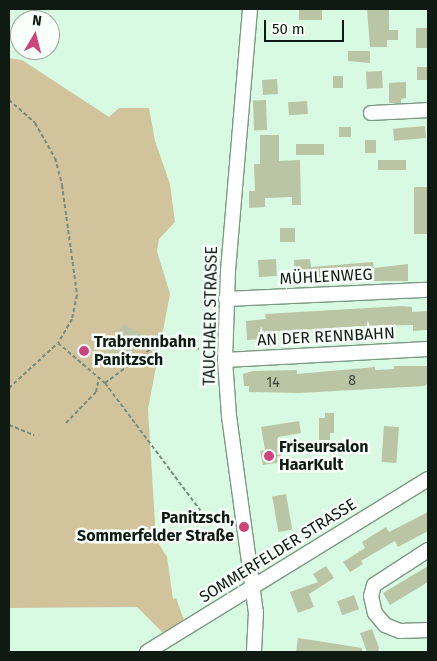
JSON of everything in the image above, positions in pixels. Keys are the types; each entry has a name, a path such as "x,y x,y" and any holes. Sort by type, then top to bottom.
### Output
{"street":[{"name":"TAUCHAER STRASSE","path":"250,9 226,300 225,355 229,416 254,589 254,652"},
{"path":"371,113 428,110"},
{"name":"MÜHLENWEG","path":"226,300 428,290"},
{"name":"AN DER RENNBAHN","path":"225,355 428,349"},
{"name":"SOMMERFELDER STRASSE","path":"147,652 254,589 428,479"},
{"path":"428,550 374,585 371,596 375,613 385,625 400,631 428,630"}],"path":[{"path":"9,100 34,123 54,158 64,193 77,295 72,319 59,345 9,388"},
{"path":"59,345 104,383 200,510"},
{"path":"104,383 156,345 225,355"},
{"path":"66,424 96,392 99,378"},
{"path":"9,425 34,435"}],"shaded area":[{"name":"Trabrennbahn Panitzsch","path":"9,58 10,60 22,60 109,117 119,108 149,108 155,141 170,184 175,222 159,239 157,251 170,294 148,409 156,539 167,557 173,599 176,598 184,620 166,636 137,607 9,608"}],"building":[{"path":"299,9 322,9 322,20 299,20"},
{"path":"367,9 389,9 389,30 398,30 398,40 387,40 387,47 370,47"},
{"path":"416,28 428,28 428,48 416,48"},
{"path":"348,51 370,51 370,63 348,61"},
{"path":"417,67 428,67 428,80 417,80"},
{"path":"382,71 383,88 367,89 366,72"},
{"path":"333,76 343,76 343,88 333,88"},
{"path":"277,79 278,94 263,95 262,80"},
{"path":"406,82 406,98 401,99 401,103 389,103 389,83"},
{"path":"253,100 266,100 267,130 254,130"},
{"path":"307,101 308,114 289,115 288,102"},
{"path":"425,126 426,138 394,141 393,129"},
{"path":"339,127 351,127 351,137 339,137"},
{"path":"260,135 279,135 279,161 300,160 301,205 292,205 292,197 265,198 265,207 249,208 249,191 255,191 254,164 260,164"},
{"path":"365,140 376,140 376,153 365,153"},
{"path":"296,144 324,144 324,155 296,155"},
{"path":"378,160 406,160 406,170 378,170"},
{"path":"414,187 428,187 428,234 414,234"},
{"path":"280,228 295,228 295,242 280,242"},
{"path":"276,259 277,276 259,277 258,260"},
{"path":"310,259 311,267 373,262 374,268 408,264 408,281 351,281 324,285 323,277 295,279 294,260"},
{"path":"412,307 412,312 428,311 428,330 413,331 413,325 364,326 266,332 267,339 247,340 246,321 266,319 265,314"},
{"path":"123,324 143,334 126,367 106,357"},
{"path":"394,366 428,366 428,382 425,386 299,393 249,392 249,386 244,386 243,374 253,371 297,370 297,374 375,367 375,370 394,369"},
{"path":"325,413 334,413 334,433 330,433 330,440 319,440 319,418 325,418"},
{"path":"299,421 301,433 278,437 282,462 263,465 260,451 265,450 261,427"},
{"path":"384,426 399,427 396,463 381,462"},
{"path":"286,494 292,529 278,532 272,496"},
{"path":"428,512 428,531 398,547 395,541 361,561 363,564 350,572 343,562 365,548 362,542 386,527 389,532"},
{"path":"326,566 334,578 309,594 314,607 298,613 290,592 318,582 313,574"},
{"path":"428,566 428,582 390,605 383,593"},
{"path":"354,595 359,609 342,615 337,601"},
{"path":"372,629 379,648 378,652 367,652 360,633"},
{"path":"298,638 362,648 362,652 296,652"}],"place":[{"name":"Trabrennbahn Panitzsch","path":"84,351"},
{"name":"Friseursalon HaarKult","path":"269,456"},
{"name":"Panitzsch, Sommerfelder Straße","path":"244,527"}]}
